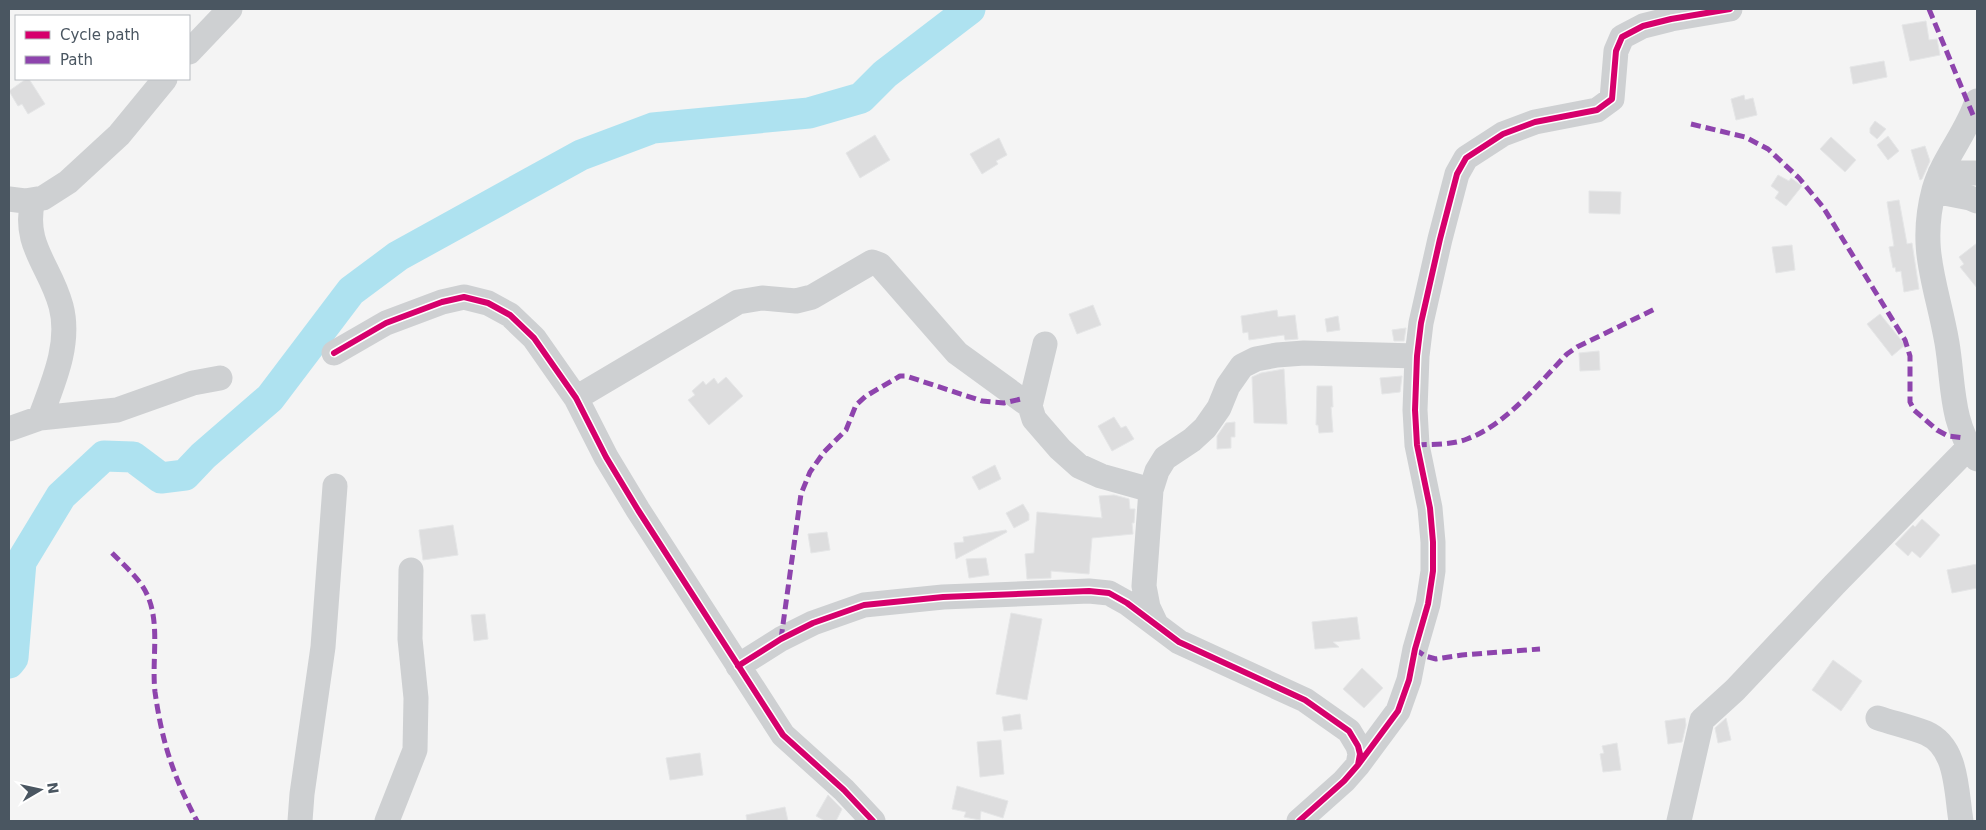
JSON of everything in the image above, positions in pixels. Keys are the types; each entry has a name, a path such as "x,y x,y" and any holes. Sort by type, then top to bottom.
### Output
{"street":[{"path":"190,51 230,9"},
{"path":"1299,821 1344,781 1398,711 1409,680 1415,649 1428,604 1433,571 1433,542 1430,508 1417,445 1417,356 1421,323 1451,189 1457,174 1466,158 1503,134 1535,122 1597,110 1607,104 1612,99 1616,51 1622,37 1643,26 1730,9"},
{"path":"9,198 25,201 44,198 68,182 119,135 164,80"},
{"path":"1679,821 1702,720 1735,690 1835,584 1973,453 1956,415 1947,345 1927,252 1926,228 1937,182 1973,115 1977,101"},
{"path":"1937,182 1977,173"},
{"path":"1937,182 1977,201"},
{"path":"34,200 30,216 30,232 61,306 64,326 58,372 40,418"},
{"path":"576,398 738,302 762,298 796,301 812,297 872,262 880,265 957,353 1030,406"},
{"path":"334,353 386,323 442,302 464,297 488,303 510,315 534,338 576,398 606,457 638,510 783,735 844,790 873,821"},
{"path":"1045,344 1030,406 1034,419 1060,450 1079,466 1102,476 1151,490"},
{"path":"1156,624 1148,607 1144,586 1151,490 1157,471 1165,458 1192,440 1205,428 1219,408 1237,372 1242,366 1256,358 1304,353 1417,356"},
{"path":"9,429 40,418 116,410 193,383 220,378"},
{"path":"300,821 302,794 323,647 335,486"},
{"path":"387,821 416,750 416,698 410,639 411,570"},
{"path":"738,666 781,639 813,623 864,605 943,597 1089,591 1109,593 1127,603 1180,642 1304,700 1326,714 1349,731 1354,738 1360,754 1358,765"},
{"path":"1878,718 1927,733 1946,750 1952,764 1961,821"}],"building":[{"path":"1926,21 1929,40 1937,39 1940,55 1910,61 1902,25"},
{"path":"1884,61 1887,77 1853,84 1850,67"},
{"path":"25,80 30,80 45,104 28,114 22,104 18,106 9,91"},
{"path":"1744,95 1745,100 1753,98 1757,115 1736,120 1731,99"},
{"path":"1875,121 1886,129 1877,139 1870,133 1870,128"},
{"path":"875,135 890,160 860,178 846,153"},
{"path":"1888,136 1899,151 1888,160 1877,145"},
{"path":"1831,137 1856,160 1845,172 1820,149"},
{"path":"999,138 1007,155 996,161 998,164 982,174 970,154"},
{"path":"1925,146 1930,161 1920,180 1911,150"},
{"path":"1778,175 1789,181 1791,178 1802,186 1786,206 1775,198 1779,192 1771,186"},
{"path":"1589,191 1621,192 1620,214 1589,213"},
{"path":"1899,200 1907,244 1912,243 1919,289 1904,292 1901,271 1896,272 1895,267 1893,268 1889,247 1894,246 1887,202"},
{"path":"1977,243 1977,288 1960,267 1964,264 1959,257"},
{"path":"1792,245 1795,270 1776,273 1772,247"},
{"path":"1093,305 1101,325 1077,334 1069,314"},
{"path":"1277,310 1278,317 1295,315 1298,339 1285,340 1284,335 1249,340 1248,332 1243,333 1241,316"},
{"path":"1880,314 1905,345 1892,356 1867,324"},
{"path":"1338,316 1340,330 1327,332 1325,319"},
{"path":"1406,328 1404,341 1394,341 1392,330"},
{"path":"1599,351 1600,370 1580,371 1579,353"},
{"path":"1284,369 1287,424 1254,423 1252,377 1261,373"},
{"path":"1402,376 1400,392 1382,394 1380,378"},
{"path":"726,377 743,396 709,425 688,400 695,395 692,391 703,381 706,385 714,378 718,384"},
{"path":"1317,386 1332,386 1333,432 1319,433 1318,425 1316,425"},
{"path":"1114,417 1121,428 1126,426 1134,439 1112,451 1098,426"},
{"path":"1235,422 1235,437 1231,437 1231,448 1217,449 1217,436 1226,423"},
{"path":"995,465 1001,479 979,490 972,477"},
{"path":"1114,495 1129,499 1130,509 1135,509 1134,523 1132,523 1133,534 1092,538 1089,574 1051,571 1051,578 1027,579 1025,554 1034,553 1037,512 1102,518 1099,496"},
{"path":"1023,504 1029,514 1029,520 1014,528 1006,513"},
{"path":"1922,519 1940,535 1920,558 1912,551 1908,556 1895,544 1913,525 1915,527"},
{"path":"453,525 458,555 423,560 419,530"},
{"path":"1006,530 1007,532 956,559 954,543 964,542 963,537"},
{"path":"827,532 830,550 811,553 808,534"},
{"path":"986,558 989,575 969,578 966,559"},
{"path":"1977,564 1977,588 1952,593 1947,570"},
{"path":"1011,613 1042,619 1027,700 996,694"},
{"path":"485,614 488,639 474,641 471,615"},
{"path":"1357,617 1360,639 1333,642 1339,647 1315,649 1312,622"},
{"path":"1833,660 1862,681 1841,711 1812,690"},
{"path":"1362,668 1383,688 1364,708 1343,689"},
{"path":"1020,714 1022,729 1004,731 1002,717"},
{"path":"1685,718 1686,725 1682,742 1668,744 1665,721"},
{"path":"1726,718 1731,740 1718,743 1715,728"},
{"path":"1001,740 1004,774 980,777 977,742"},
{"path":"1617,743 1621,770 1603,772 1600,754 1604,753 1602,746"},
{"path":"700,753 703,775 670,780 666,758"},
{"path":"957,786 1008,801 1003,818 981,811 980,820 964,817 966,812 952,809"},
{"path":"828,795 842,809 836,821 825,821 816,816"},
{"path":"785,807 788,821 747,821 746,815"}],"waterway":[{"path":"9,663 13,658 21,562 61,496 104,456 133,457 161,478 185,475 203,456 270,398 351,291 398,256 581,155 653,128 809,113 861,98 885,74 970,9"}],"marked path":[{"path":"1929,9 1973,115"},
{"path":"1691,124 1745,137 1768,149 1799,178 1823,207 1905,340 1910,356 1910,402 1914,410 1937,430 1948,436 1964,438"},
{"path":"1417,445 1455,442 1481,433 1508,414 1567,354 1577,347 1655,309"},
{"path":"781,639 801,494 810,472 824,452 846,430 856,405 866,396 900,376 906,376 982,401 1004,403 1021,399"},
{"path":"112,553 131,572 148,596 154,622 154,678 161,727 175,774 197,821"},
{"path":"1415,649 1425,656 1436,659 1540,649"}],"cycle path":[{"path":"1299,821 1344,781 1398,711 1409,680 1415,649 1428,604 1433,571 1433,542 1430,508 1417,445 1415,410 1417,356 1421,323 1457,174 1466,158 1503,134 1535,122 1597,110 1612,99 1616,51 1622,37 1643,26 1671,19 1730,9"},
{"path":"334,353 386,323 442,302 464,297 488,303 510,315 534,338 576,398 606,457 638,510 783,735 844,790 873,821"},
{"path":"738,666 781,639 813,623 864,605 943,597 1089,591 1109,593 1127,603 1179,642 1305,700 1349,731 1358,746 1360,754 1358,765"}]}
